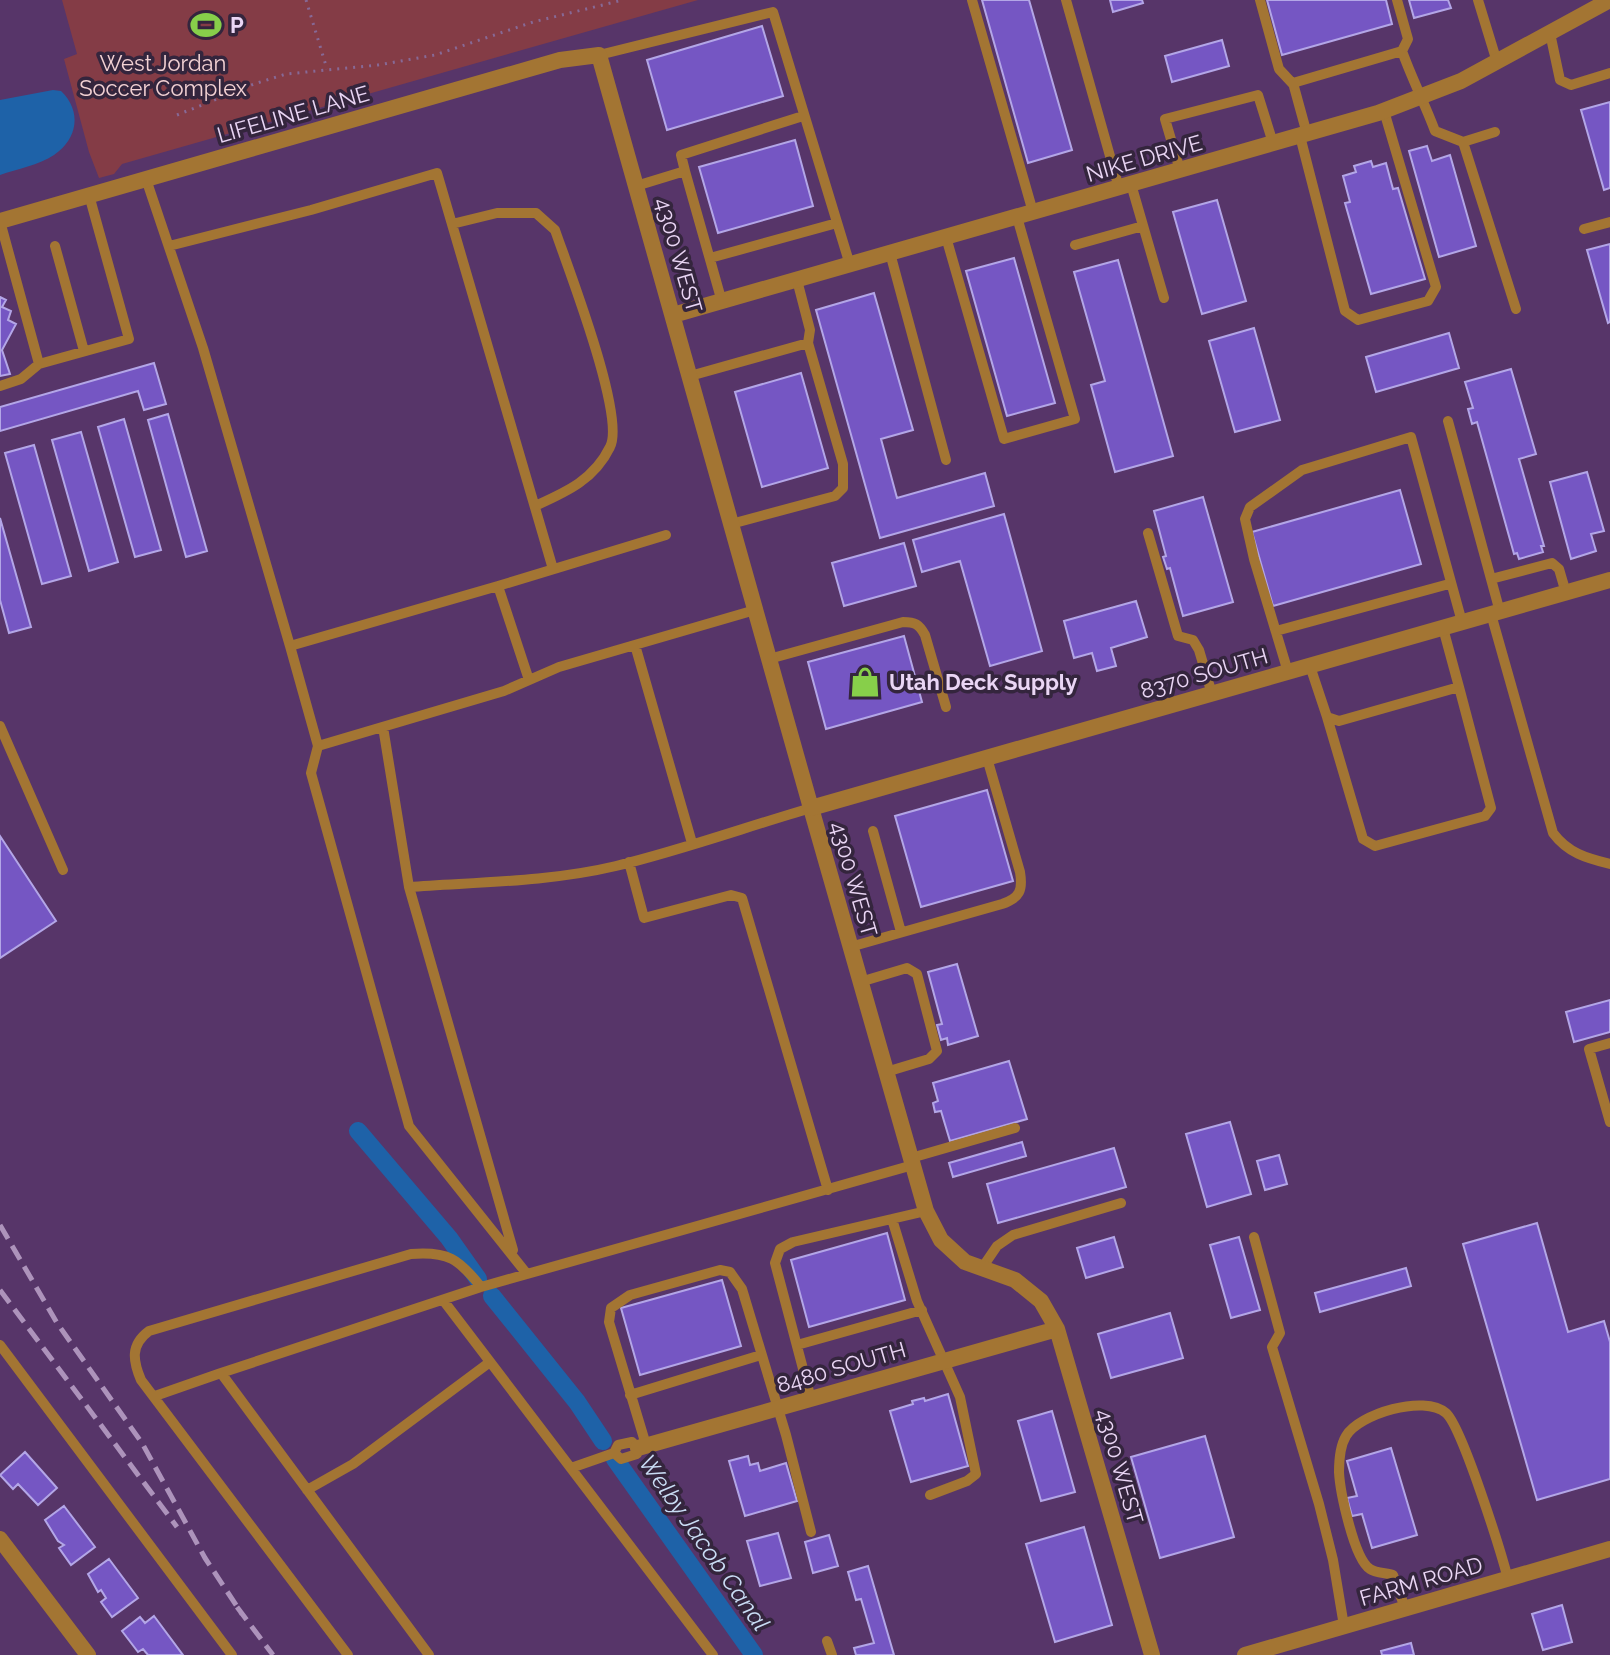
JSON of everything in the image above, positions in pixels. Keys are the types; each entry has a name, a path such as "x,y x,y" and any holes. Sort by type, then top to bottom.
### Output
{"street":[{"name":"NIKE DRIVE","path":"673,315 1384,111 1461,81 1610,0"},
{"name":"LIFELINE LANE","path":"0,221 560,60 599,55"},
{"name":"4300 WEST","path":"599,55 926,1211 941,1240 965,1262 1015,1280 1041,1301 1057,1329 1152,1655"},
{"name":"8370 SOUTH","path":"811,808 1610,580"},
{"name":"8480 SOUTH","path":"642,1447 1057,1329"},
{"path":"0,1539 88,1655"},
{"name":"FARM ROAD","path":"1245,1655 1610,1549"}],"lane":[{"path":"946,237 1004,439 1075,419 972,0"},
{"path":"1066,0 1125,186 1143,226 1164,298"},
{"path":"1260,0 1279,69 1293,84 1345,311 1358,320 1428,301 1436,287 1384,111"},
{"path":"1397,0 1408,39 1402,51 1435,131 1463,142 1495,132"},
{"path":"1478,0 1497,62"},
{"path":"599,55 773,12 850,265"},
{"path":"1550,33 1560,80 1571,85 1610,73"},
{"path":"1293,84 1402,51"},
{"path":"1180,170 1165,119 1258,95 1273,143"},
{"path":"722,302 681,155 803,116"},
{"path":"1463,142 1516,309"},
{"path":"636,186 685,171"},
{"path":"169,246 311,210 437,173 553,569"},
{"path":"146,179 203,348 318,746 311,773 409,1126 527,1274"},
{"path":"0,386 21,379 39,364 129,339 89,195"},
{"path":"452,224 497,213 536,213 555,230 610,398 613,444 598,466 591,476 535,506"},
{"path":"0,221 39,364"},
{"path":"1584,229 1610,222"},
{"path":"710,258 837,223"},
{"path":"1075,245 1143,226"},
{"path":"55,246 84,351"},
{"path":"890,253 946,460"},
{"path":"731,524 835,496 843,488 843,464 808,343 810,330 797,280"},
{"path":"690,376 808,343"},
{"path":"1448,421 1491,579 1495,613 1553,833 1564,847 1585,858 1610,864"},
{"path":"1288,672 1245,519 1250,507 1302,470 1411,437 1449,584 1462,622"},
{"path":"1148,533 1178,636 1193,640 1199,650 1212,694"},
{"path":"290,646 666,535"},
{"path":"1491,579 1552,563 1559,569 1566,593"},
{"path":"1276,631 1449,584"},
{"path":"498,586 529,680"},
{"path":"318,746 504,691 559,667 755,610"},
{"path":"769,659 912,622 920,625 925,635 946,707"},
{"path":"1310,666 1363,839 1375,846 1485,816 1491,808 1443,628"},
{"path":"635,645 692,843"},
{"path":"1327,717 1339,721 1459,687"},
{"path":"0,726 63,870"},
{"path":"383,727 409,887 515,1256"},
{"path":"850,947 1002,904 1019,894 1022,885 1020,872 987,758"},
{"path":"409,887 573,874 629,862 811,808"},
{"path":"873,831 901,932"},
{"path":"629,862 644,918 731,895 742,898 828,1190"},
{"path":"860,982 907,968 917,974 937,1051 929,1059 886,1072"},
{"path":"1610,1043 1589,1049 1610,1122"},
{"path":"155,1396 481,1287 828,1190 1015,1128"},
{"path":"982,1268 997,1246 1013,1235 1121,1203"},
{"path":"811,1399 775,1263 780,1249 793,1242 926,1211"},
{"path":"892,1219 922,1310 960,1397 976,1474 967,1481 930,1495"},
{"path":"1254,1237 1280,1333 1272,1347 1319,1504 1333,1560 1344,1626"},
{"path":"348,1655 141,1380 134,1364 134,1349 140,1338 149,1331 411,1254 442,1254 462,1263 481,1287"},
{"path":"642,1447 609,1316 616,1303 630,1295 720,1270 730,1272 742,1289 786,1435 811,1532"},
{"path":"443,1300 710,1654"},
{"path":"797,1345 922,1310"},
{"path":"0,1345 232,1655"},
{"path":"630,1395 761,1355"},
{"path":"307,1490 353,1464 490,1362"},
{"path":"221,1373 429,1655"},
{"path":"1405,1608 1393,1575 1371,1571 1360,1558 1339,1471 1341,1448 1347,1433 1378,1414 1399,1406 1432,1407 1447,1413 1461,1440 1508,1579"},
{"path":"571,1468 614,1453 618,1445 632,1442 642,1447"},
{"path":"827,1641 832,1655"}],"path":[{"path":"306,0 327,69"},
{"path":"177,115 270,78 300,71 378,65 435,55 533,22 623,0"}],"green space":[{"name":"West Jordan Soccer Complex","path":"62,0 698,0 122,164 114,174 99,178 64,59 77,54"}],"water":[{"path":"61,91 72,107 74,124 68,141 48,158 0,175 0,100"}],"building":[{"path":"982,0 1029,0 1072,150 1028,163"},
{"path":"1110,0 1142,0 1143,3 1113,12"},
{"path":"1267,0 1386,0 1392,24 1282,55"},
{"path":"1409,0 1448,0 1451,8 1414,18"},
{"path":"762,26 783,96 667,130 647,60"},
{"path":"1222,40 1229,66 1172,82 1165,56"},
{"path":"1610,102 1610,188 1604,190 1581,110"},
{"path":"795,140 813,206 718,233 699,167"},
{"path":"1427,146 1432,161 1450,155 1476,246 1439,257 1409,151"},
{"path":"1371,161 1373,167 1386,163 1393,189 1398,188 1425,279 1371,294 1345,203 1350,202 1343,176 1356,172 1354,166"},
{"path":"1217,200 1246,301 1202,314 1173,212"},
{"path":"1610,244 1610,322 1608,323 1587,250"},
{"path":"1014,258 1055,403 1007,416 966,271"},
{"path":"1118,260 1173,456 1115,472 1091,385 1105,381 1074,272"},
{"path":"874,293 913,430 881,439 897,498 985,473 994,506 880,538 816,310"},
{"path":"0,297 6,300 2,307 11,311 8,320 16,324 2,350 10,374 0,376"},
{"path":"1254,328 1280,420 1235,432 1209,341"},
{"path":"1449,333 1459,368 1376,392 1366,357"},
{"path":"154,363 166,404 144,410 138,391 0,431 0,407"},
{"path":"1511,369 1536,454 1519,459 1544,546 1541,546 1543,552 1519,559 1517,553 1514,554 1477,422 1472,424 1468,409 1473,408 1465,382"},
{"path":"801,373 828,468 762,487 735,392"},
{"path":"168,414 207,551 186,557 148,420"},
{"path":"124,419 161,550 135,557 98,427"},
{"path":"81,432 118,562 89,571 52,440"},
{"path":"34,445 71,576 42,584 5,453"},
{"path":"1587,472 1604,531 1591,534 1596,551 1571,559 1550,482"},
{"path":"1400,490 1421,564 1273,606 1252,532"},
{"path":"1203,497 1233,602 1183,616 1170,568 1167,569 1163,557 1166,556 1154,511"},
{"path":"1004,514 1042,651 990,666 960,561 922,572 913,540"},
{"path":"0,518 31,627 9,633 0,600"},
{"path":"904,543 916,586 844,606 832,563"},
{"path":"1136,601 1147,637 1111,648 1116,666 1097,671 1092,653 1074,658 1064,621"},
{"name":"Utah Deck Supply","path":"904,636 922,702 826,729 808,662"},
{"path":"987,790 1013,881 921,907 895,816"},
{"path":"0,836 56,921 0,958"},
{"path":"957,964 978,1036 948,1045 947,1038 941,1040 937,1025 942,1024 928,972"},
{"path":"1610,1000 1610,1032 1574,1042 1566,1012"},
{"path":"1009,1061 1027,1119 950,1141 941,1111 935,1112 933,1103 938,1101 933,1083"},
{"path":"1230,1122 1251,1194 1207,1207 1186,1134"},
{"path":"1022,1142 1026,1156 953,1177 949,1163"},
{"path":"1114,1148 1126,1187 998,1223 987,1184"},
{"path":"1279,1155 1287,1184 1265,1190 1257,1161"},
{"path":"1537,1223 1568,1332 1604,1321 1610,1342 1610,1479 1537,1500 1463,1244"},
{"path":"887,1233 905,1300 809,1327 791,1260"},
{"path":"1114,1237 1123,1267 1086,1278 1077,1248"},
{"path":"1239,1237 1260,1310 1231,1318 1210,1245"},
{"path":"1406,1268 1411,1286 1320,1312 1315,1293"},
{"path":"722,1280 741,1346 640,1375 621,1308"},
{"path":"1170,1313 1183,1358 1111,1378 1098,1334"},
{"path":"948,1394 968,1466 911,1482 890,1411 913,1404 912,1401 924,1398 925,1401"},
{"path":"1052,1411 1075,1492 1041,1501 1018,1421"},
{"path":"1205,1436 1234,1537 1160,1558 1131,1457"},
{"path":"1391,1448 1417,1535 1372,1548 1362,1514 1352,1516 1347,1498 1357,1496 1347,1461"},
{"path":"25,1452 57,1488 38,1505 18,1484 13,1489 0,1475"},
{"path":"748,1456 750,1465 758,1463 760,1471 786,1463 797,1501 745,1516 729,1461"},
{"path":"64,1506 95,1547 71,1565 59,1548 64,1545 45,1520"},
{"path":"1084,1527 1112,1625 1055,1642 1026,1544"},
{"path":"778,1533 791,1578 760,1586 747,1541"},
{"path":"829,1535 838,1566 813,1573 805,1542"},
{"path":"109,1559 138,1598 112,1617 101,1602 106,1598 101,1590 98,1592 88,1574"},
{"path":"868,1566 894,1655 856,1655 854,1648 874,1643 861,1599 856,1600 848,1572"},
{"path":"1562,1605 1572,1642 1543,1650 1532,1614"},
{"path":"154,1616 183,1655 148,1655 143,1649 138,1652 122,1631 140,1617 145,1623"},
{"path":"1411,1643 1414,1655 1382,1655 1381,1651"}],"waterway":[{"name":"Welby Jacob Canal","path":"358,1131 449,1238 478,1279"},
{"name":"Welby Jacob Canal","path":"492,1296 577,1402 603,1441"},
{"name":"Welby Jacob Canal","path":"615,1459 754,1655"}],"railway":[{"path":"0,1225 57,1323 142,1443 205,1558 242,1614"},
{"path":"0,1290 177,1527"},
{"path":"237,1607 273,1655"}],"place":[{"name":"P","path":"206,25"},
{"name":"Utah Deck Supply","path":"865,682"}]}
